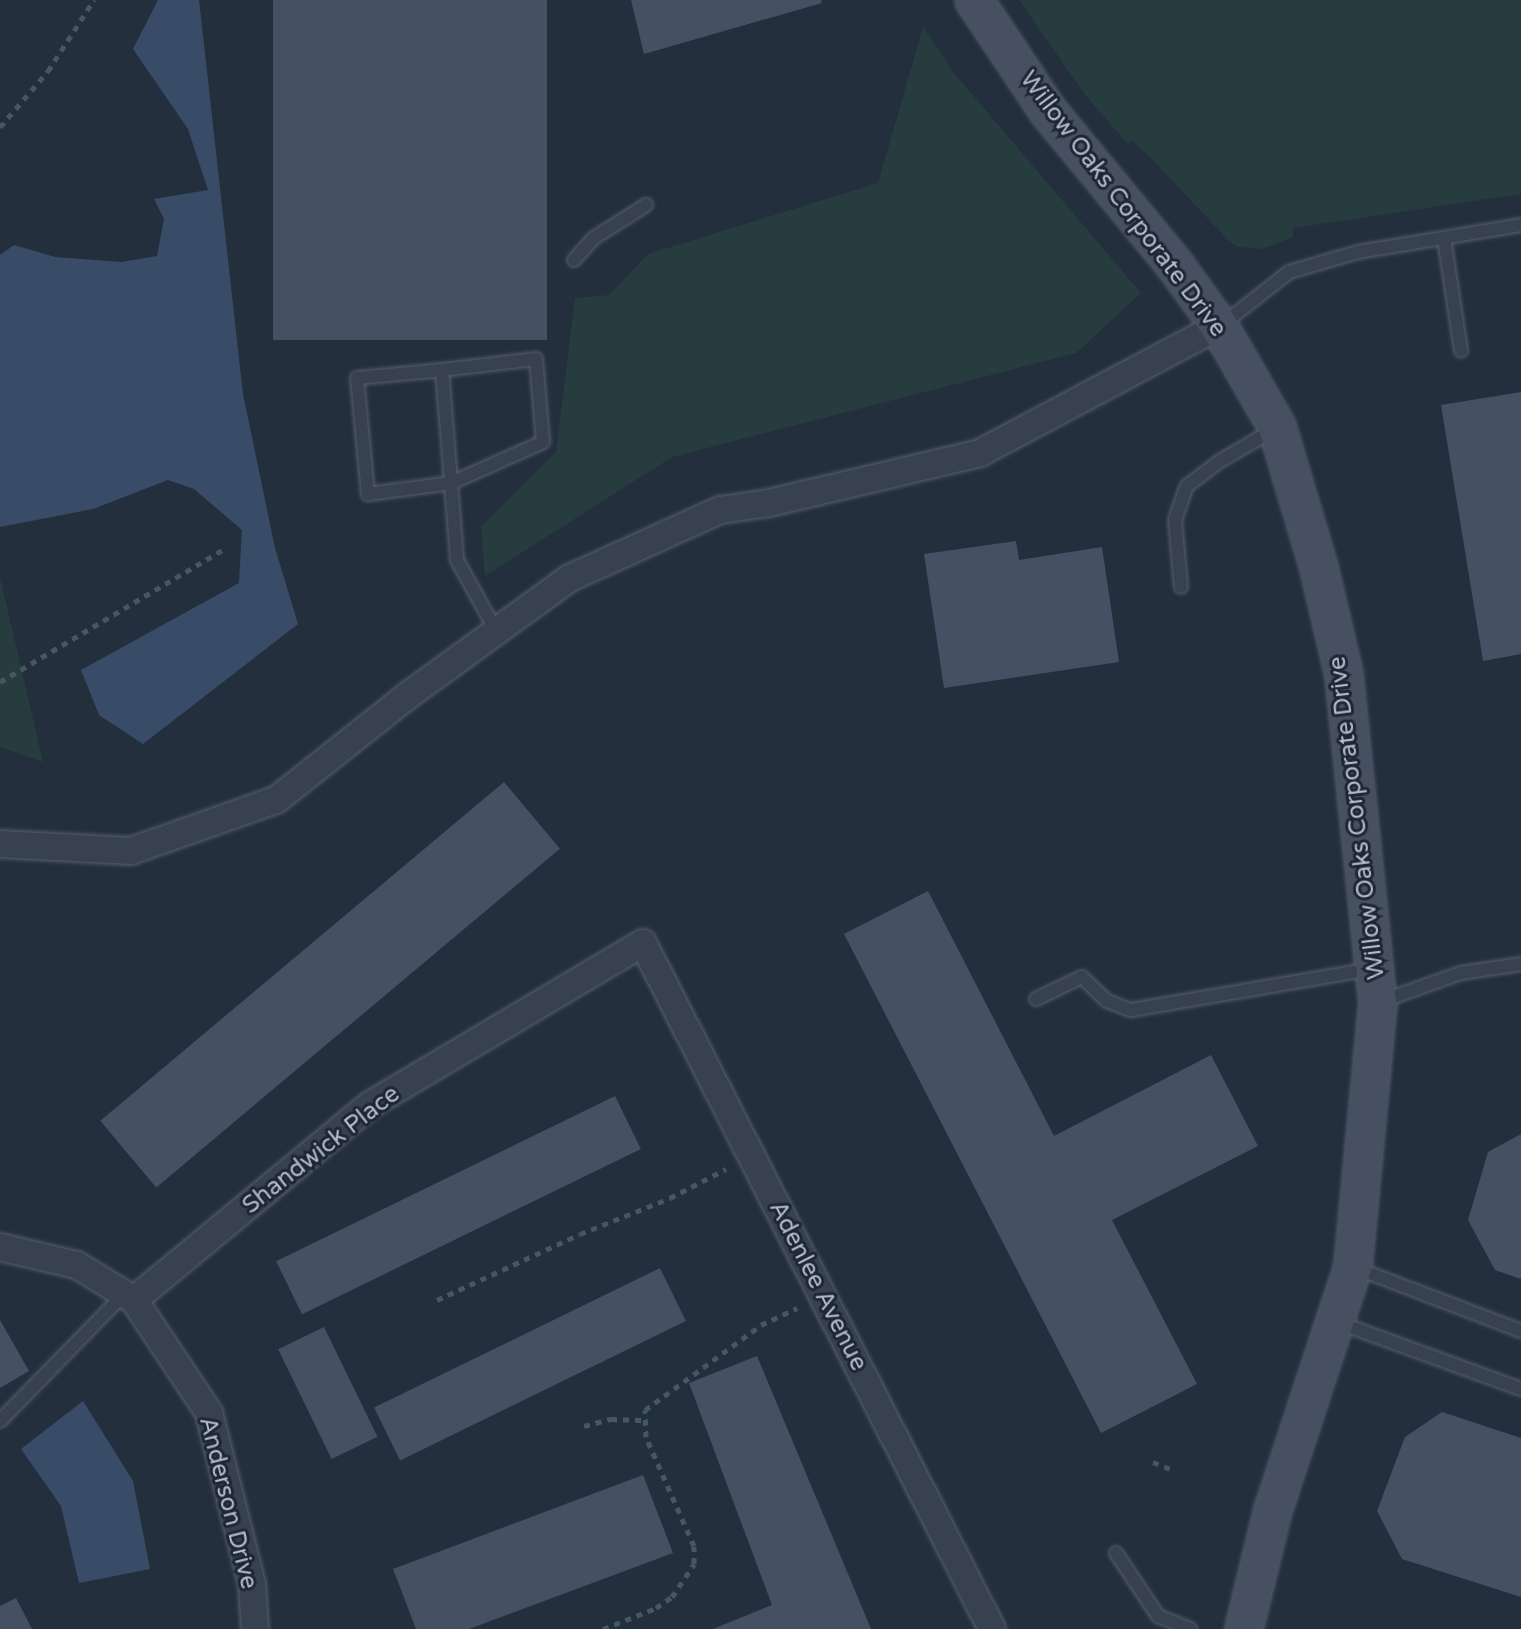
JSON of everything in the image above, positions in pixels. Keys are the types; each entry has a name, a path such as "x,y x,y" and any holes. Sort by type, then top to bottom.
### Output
{"street":[{"name":"Willow Oaks Corporate Drive","path":"974,0 1048,111 1174,264 1219,326 1277,427 1319,568 1344,675 1376,986 1353,1267 1269,1525 1244,1629"},
{"path":"0,844 131,851 276,800 570,578 720,510 769,503 980,453 1219,326"},
{"name":"Adenlee Avenue","path":"643,943 992,1629"},
{"name":"Shandwick Place","path":"129,1297 370,1105 643,943"},
{"name":"Anderson Drive","path":"2,1246 77,1265 129,1297 209,1413 252,1584 255,1629"}],"lane":[{"path":"574,260 594,238 646,205"},
{"path":"1219,326 1289,272 1358,252 1521,225"},
{"path":"1444,238 1461,351"},
{"path":"536,359 543,442 451,483 368,494 357,378 442,370 536,359"},
{"path":"442,370 457,560 496,631"},
{"path":"1181,587 1175,520 1187,486 1220,461 1277,427"},
{"path":"1036,999 1082,977 1107,1001 1131,1010 1376,986 1521,964"},
{"path":"1353,1267 1521,1331"},
{"path":"0,1421 129,1297"},
{"path":"1334,1321 1521,1389"},
{"path":"1116,1553 1158,1616 1191,1629"}],"path":[{"path":"0,127 48,71 94,0"},
{"path":"0,682 222,550"},
{"path":"437,1300 580,1234 670,1198 751,1155"},
{"path":"603,1629 664,1603 685,1582 694,1564 694,1546 646,1437 645,1410 761,1325 823,1296"},
{"path":"584,1426 611,1419 646,1420"},
{"path":"1153,1462 1175,1471"}],"green space":[{"path":"1019,0 1521,0 1521,194 1293,228 1293,237 1262,249 1238,247 1151,158 1132,141 1128,144 1086,96"},
{"path":"923,27 954,73 1141,293 1076,353 672,457 485,576 481,527 556,452 575,298 609,295 648,254 878,183"},
{"path":"0,577 43,762 0,747"}],"water":[{"path":"158,0 199,0 243,394 275,548 298,624 143,744 99,715 81,670 239,583 242,530 194,489 168,480 93,509 0,527 0,255 14,245 55,257 121,262 157,256 164,219 154,199 208,190 188,129 133,49"},
{"path":"83,1401 133,1481 150,1569 79,1583 61,1506 21,1449"}],"building":[{"path":"273,0 547,0 547,340 273,340"},
{"path":"631,0 821,0 822,3 644,54"},
{"path":"1521,392 1521,654 1483,661 1441,405"},
{"path":"1016,541 1019,560 1102,547 1119,662 944,688 924,554"},
{"path":"504,782 560,849 156,1187 100,1121"},
{"path":"928,891 1054,1136 1211,1055 1258,1146 1112,1220 1197,1384 1101,1433 844,934"},
{"path":"615,1096 641,1149 302,1314 276,1261"},
{"path":"1521,1134 1521,1279 1495,1270 1468,1220 1488,1152"},
{"path":"660,1268 686,1321 400,1460 374,1407"},
{"path":"0,1320 29,1371 0,1388"},
{"path":"324,1327 377,1437 332,1459 278,1349"},
{"path":"757,1356 871,1629 713,1629 772,1605 689,1383"},
{"path":"1442,1412 1521,1438 1521,1597 1402,1559 1377,1511 1405,1437"},
{"path":"643,1475 673,1553 469,1629 416,1629 393,1569"},
{"path":"16,1598 32,1629 0,1629 0,1606"}]}
